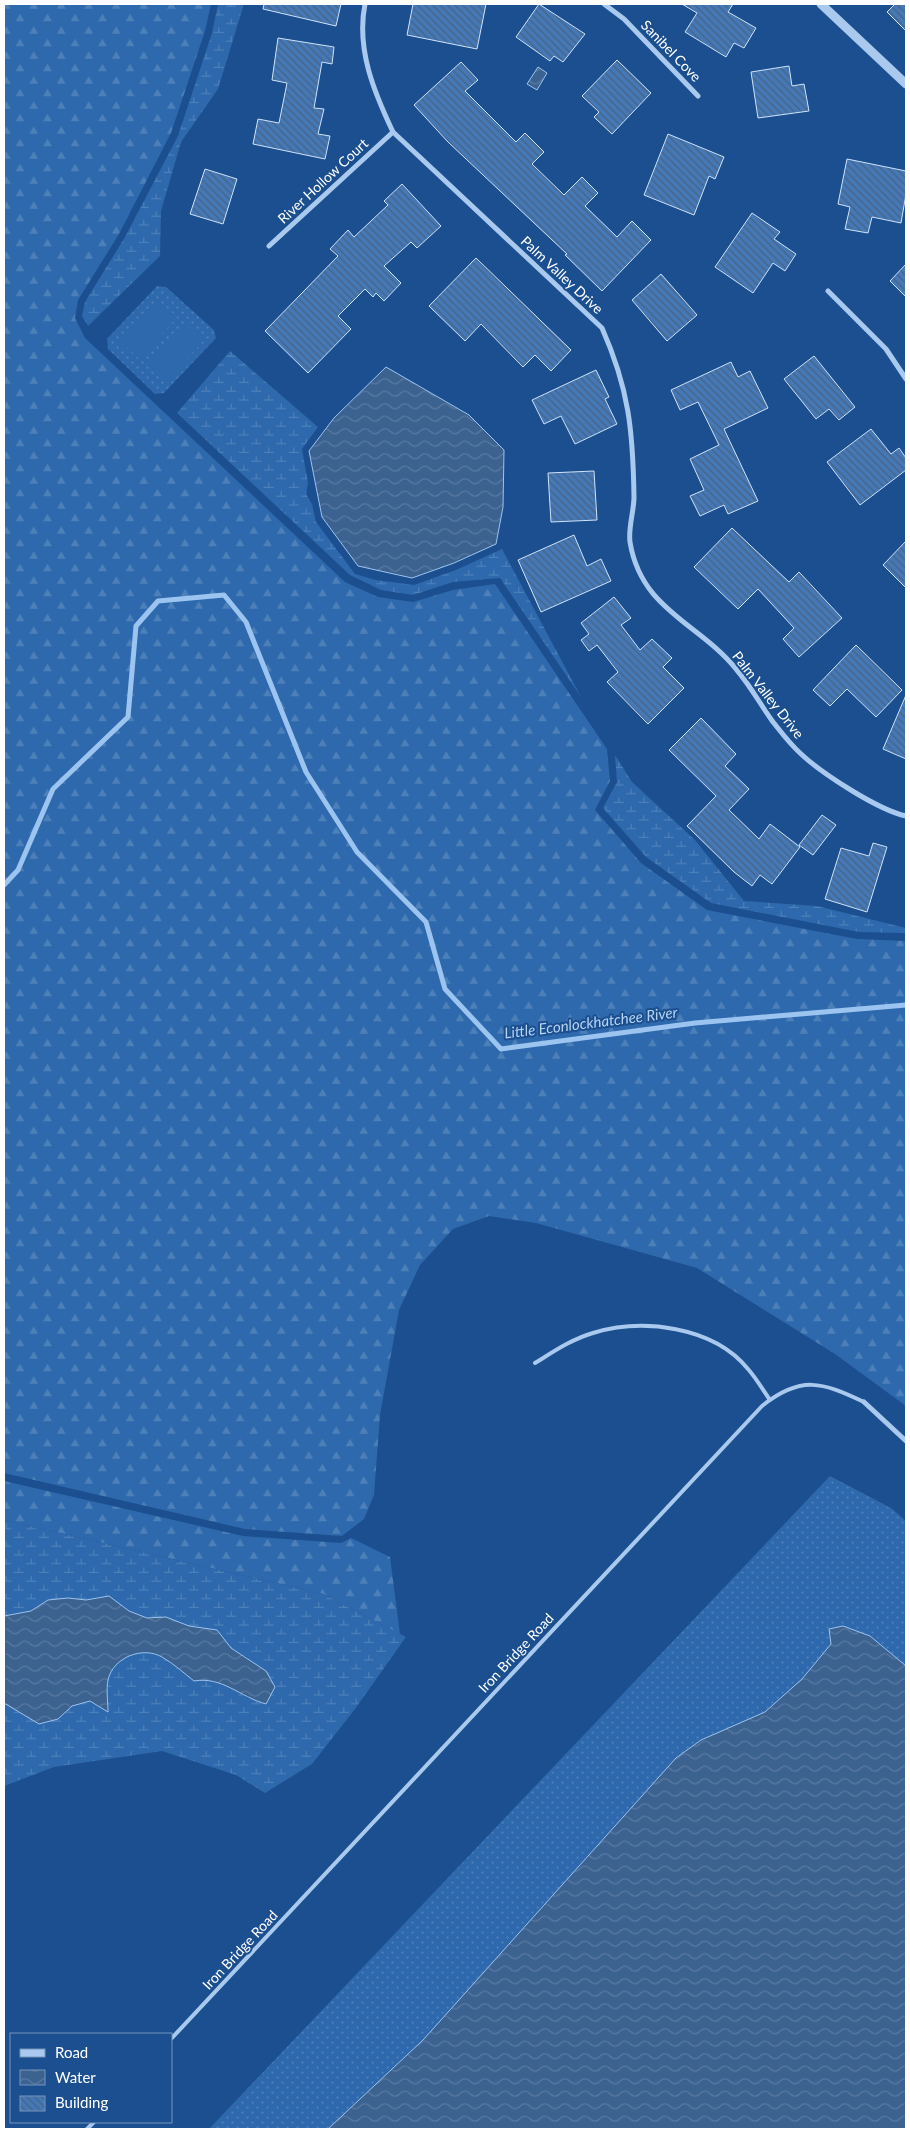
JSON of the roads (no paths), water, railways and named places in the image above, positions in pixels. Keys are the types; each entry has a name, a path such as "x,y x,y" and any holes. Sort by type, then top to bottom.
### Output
{"street":[{"name":"Palm Valley Drive","path":"365,4 365,55 374,91 393,132 602,328 617,361 627,398 634,472 634,508 630,540 639,570 651,594 736,668 774,722 800,753 841,782 889,812 906,816"},
{"name":"Sanibel Cove","path":"604,4 624,19 698,96"},
{"path":"821,4 906,84"},
{"name":"River Hollow Court","path":"269,246 393,132"},
{"path":"828,291 886,349 906,380"},
{"name":"Iron Bridge Road","path":"864,1402 906,1441"}],"lane":[{"path":"535,1363 561,1347 592,1333 625,1325 666,1327 699,1337 724,1348 747,1368 770,1400"},
{"name":"Iron Bridge Road","path":"172,2039 770,1400 782,1391 809,1385 832,1387 864,1402"}],"water":[{"path":"538,67 547,73 537,90 527,84"},
{"path":"386,367 469,415 504,450 503,507 496,544 454,563 412,578 358,566 322,517 309,451 334,418"},
{"path":"109,1596 129,1611 147,1618 166,1617 189,1626 217,1630 231,1648 266,1671 275,1687 266,1704 213,1681 194,1681 162,1657 146,1653 138,1653 122,1660 111,1672 107,1684 108,1712 90,1701 72,1706 58,1719 39,1724 4,1703 4,1616 31,1611 48,1600 68,1598 86,1600"},
{"path":"843,1626 870,1636 906,1666 906,2129 328,2129 423,2040 676,1758 701,1740 765,1712 802,1679 831,1644 829,1629"}],"waterway":[{"name":"Little Econlockhatchee River","path":"4,885 18,870 53,789 128,717 136,626 158,601 224,595 246,622 306,772 357,852 426,922 445,989 501,1049 695,1023 906,1005"}]}
